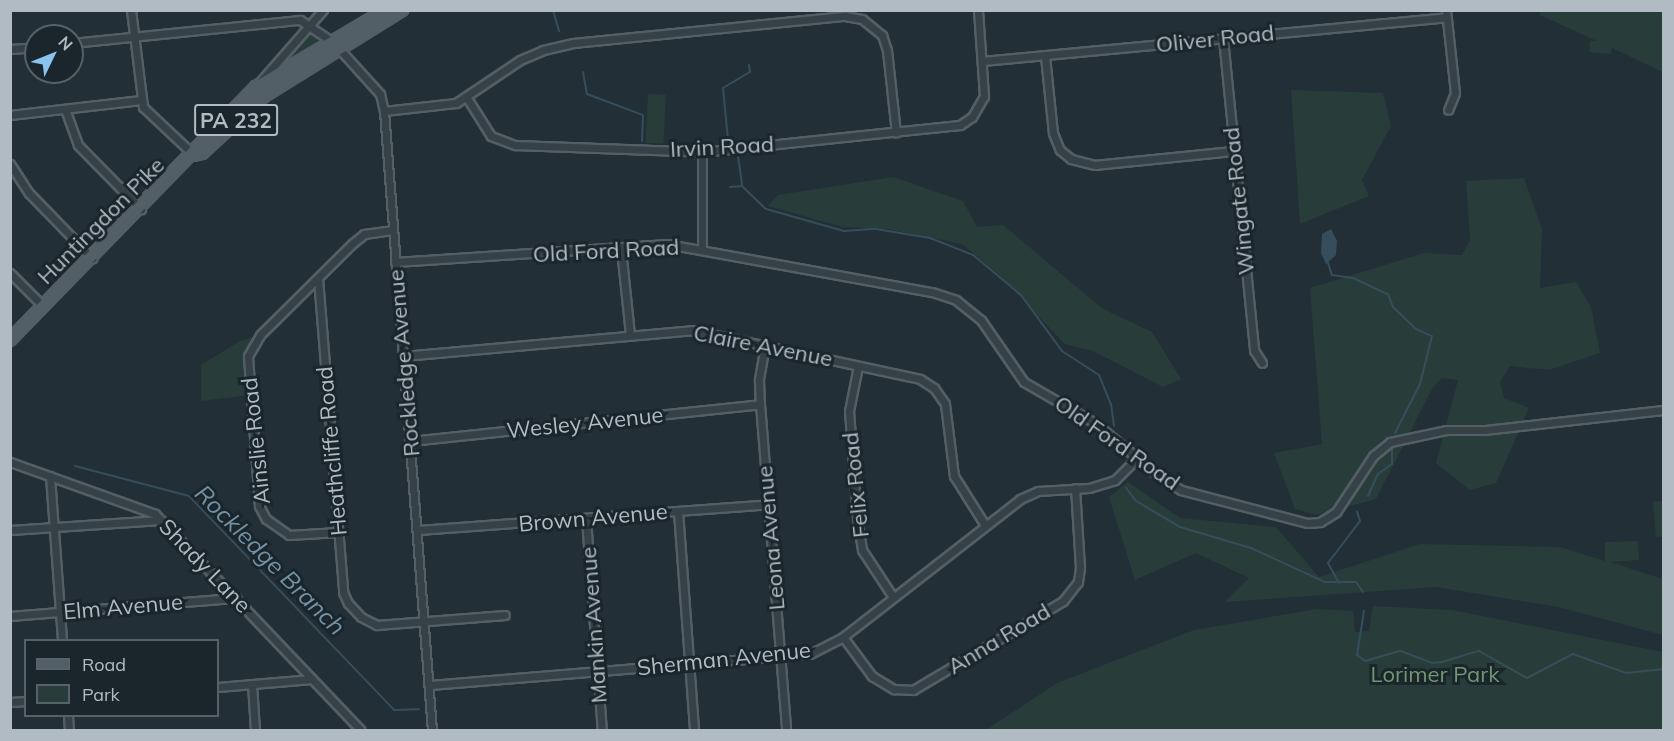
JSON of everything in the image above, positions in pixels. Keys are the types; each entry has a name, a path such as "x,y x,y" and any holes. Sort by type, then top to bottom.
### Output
{"main road":[{"name":"Huntingdon Pike","path":"194,155 202,153 264,96 387,10"},
{"name":"Huntingdon Pike","path":"10,340 194,155 197,147 256,87 402,10"}],"street":[{"path":"131,10 142,107 194,155"},
{"path":"256,87 323,10"},
{"path":"978,10 983,61"},
{"path":"1446,14 1455,93 1448,110"},
{"name":"Oliver Road","path":"983,61 1446,14"},
{"path":"384,111 439,106 467,98 520,60 543,50 845,16 862,19 882,35 887,50 896,133"},
{"path":"84,42 282,20 300,20 311,25"},
{"name":"Rockledge Avenue","path":"311,25 336,45 375,87 384,111 432,730"},
{"name":"Wingate Road","path":"1223,38 1254,350 1263,363"},
{"path":"1045,56 1053,133 1060,150 1071,159 1095,165 1234,151"},
{"name":"Irvin Road","path":"467,98 482,126 502,142 702,152 960,125 972,117 984,96 983,61"},
{"path":"10,115 141,100"},
{"path":"65,109 78,145 141,209"},
{"path":"702,152 702,249"},
{"path":"10,164 29,193 92,258"},
{"path":"318,278 364,234 392,230"},
{"name":"Old Ford Road","path":"395,262 621,249 667,244 702,249 741,260 904,285 956,300 981,320 1024,382 1095,423 1136,459 1181,490 1288,518 1320,522 1336,512 1373,456 1390,442 1446,430 1485,430 1664,410"},
{"path":"621,249 630,334"},
{"path":"10,273 43,306"},
{"name":"Ainslie Road","path":"318,278 260,335 248,356 259,506 266,519 290,535 338,532"},
{"name":"Heathcliffe Road","path":"318,278 343,591 361,617 377,626 424,622"},
{"name":"Claire Avenue","path":"403,356 692,330 920,379 940,395 947,411 954,476 985,525"},
{"name":"Leona Avenue","path":"765,345 759,380 760,405 786,730"},
{"name":"Felix Road","path":"858,366 849,411 857,518 862,550 893,597"},
{"name":"Wesley Avenue","path":"410,441 760,405"},
{"name":"Sherman Avenue","path":"430,685 810,654 843,637 1020,499 1038,491 1075,488 1115,480 1136,459"},
{"name":"Shady Lane","path":"10,462 147,510 162,520 361,730"},
{"path":"50,476 62,639"},
{"name":"Anna Road","path":"843,637 872,676 894,689 913,690 1063,601 1077,582 1080,567 1075,488"},
{"name":"Brown Avenue","path":"418,530 768,504"},
{"path":"678,511 694,730"},
{"name":"Mankin Avenue","path":"586,519 602,730"},
{"path":"10,530 162,520"},
{"name":"Elm Avenue","path":"10,616 236,598"},
{"path":"424,622 505,615"},
{"path":"219,687 312,679"},
{"path":"252,684 255,730"}],"green space":[{"path":"1540,11 1663,11 1663,72 1612,48 1611,54 1589,52 1590,41 1597,41 1540,15"},
{"path":"307,32 320,42 271,73"},
{"path":"1291,90 1383,93 1391,126 1362,180 1369,196 1300,224"},
{"path":"648,94 666,95 663,144 645,143"},
{"path":"893,177 963,201 977,227 1003,225 1103,309 1152,332 1181,379 1163,387 1093,351 1065,344 999,275 962,244 888,229 843,227 768,206 778,195"},
{"path":"1524,178 1542,229 1540,288 1576,282 1591,307 1600,353 1549,370 1510,366 1500,382 1504,398 1529,408 1496,483 1470,490 1436,463 1458,380 1442,378 1432,389 1376,499 1317,515 1295,509 1274,453 1322,444 1310,288 1424,253 1462,255 1470,240 1466,181"},
{"path":"260,335 248,356 250,395 201,401 201,365 240,341"},
{"path":"1128,482 1180,518 1276,527 1319,577 1420,544 1560,547 1605,561 1605,542 1638,541 1639,560 1610,562 1663,579 1663,635 1559,607 1436,587 1225,602 1249,578 1196,553 1135,580 1109,497"},
{"path":"1663,501 1663,536 1656,537 1653,502"},
{"name":"Lorimer Park","path":"1373,606 1452,610 1663,652 1663,730 986,730 1057,683 1194,630 1317,609 1353,611 1355,632 1369,631"}],"water":[{"path":"1331,229 1337,241 1336,255 1326,264 1321,253 1322,234"}],"waterway":[{"path":"553,10 559,31"},
{"path":"728,140 723,88 750,72 749,65"},
{"path":"583,72 587,94 643,115 642,141"},
{"path":"738,156 742,186 766,209 844,231 876,229 930,238 973,255 1021,295 1062,351 1099,375 1111,404 1114,426"},
{"path":"730,187 742,186"},
{"path":"1328,263 1332,275 1353,278 1388,294 1393,307 1416,329 1432,336 1420,384 1395,433"},
{"path":"1368,496 1378,474 1392,464 1392,449"},
{"name":"Rockledge Branch","path":"75,466 189,496 394,710 419,709"},
{"path":"1126,488 1136,501 1180,527 1251,548 1325,582 1356,582 1363,592"},
{"path":"1339,583 1328,563 1360,521 1357,511"},
{"path":"1364,611 1357,655 1365,661 1401,651 1432,663 1479,651 1527,678 1573,654 1626,673 1664,669"}]}
